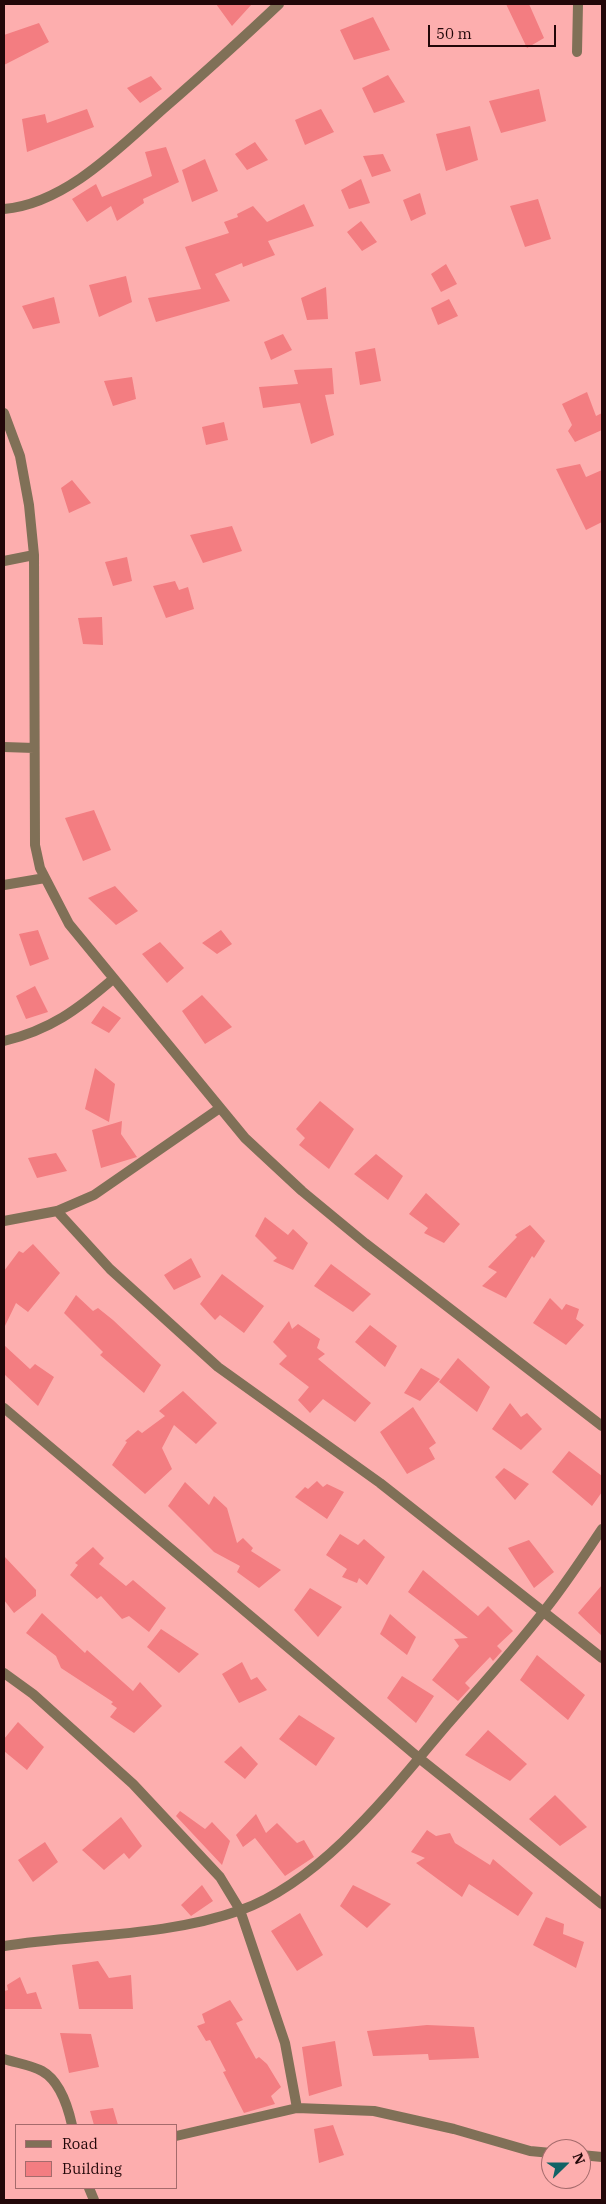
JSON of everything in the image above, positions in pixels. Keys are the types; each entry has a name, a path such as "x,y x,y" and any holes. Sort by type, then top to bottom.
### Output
{"street":[{"path":"4,209 44,199 96,168 226,54 279,4"},
{"path":"577,52 578,4"},
{"path":"4,413 20,456 29,505 34,556 35,846 40,868 69,924 245,1138 302,1191 372,1249 602,1426"},
{"path":"4,562 34,556"},
{"path":"4,747 34,748"},
{"path":"4,885 45,878"},
{"path":"4,1042 56,1024 78,1009 113,979"},
{"path":"4,1221 57,1211 94,1195 220,1108"},
{"path":"57,1211 110,1269 218,1367 380,1483 602,1658"},
{"path":"4,1408 419,1758 602,1904"},
{"path":"4,1946 59,1938 188,1926 271,1898 306,1875 346,1838 419,1758 544,1611 602,1529"},
{"path":"4,1673 33,1694 134,1784 220,1877 240,1910 285,2043 298,2108"},
{"path":"4,2059 42,2071 56,2086 67,2104 72,2124"},
{"path":"178,2136 298,2108 374,2111 454,2128 530,2151 541,2152"}],"building":[{"path":"216,4 252,4 232,26"},
{"path":"506,4 529,4 544,38 527,48"},
{"path":"373,17 390,50 354,60 340,30"},
{"path":"39,23 49,42 4,65 4,35"},
{"path":"388,75 405,102 374,113 362,88"},
{"path":"151,76 162,89 140,103 127,88"},
{"path":"539,89 546,121 501,133 489,101"},
{"path":"87,109 94,127 27,152 22,119 45,114 47,123"},
{"path":"321,109 334,132 305,145 295,120"},
{"path":"470,126 478,160 446,171 436,134"},
{"path":"255,142 268,160 247,170 235,154"},
{"path":"166,147 179,182 143,199 144,203 117,221 111,206 87,222 72,199 96,184 102,197 152,176 145,152"},
{"path":"383,154 391,171 372,177 363,156"},
{"path":"205,159 218,191 192,202 182,170"},
{"path":"361,179 370,203 349,209 341,190"},
{"path":"420,193 426,214 411,221 403,200"},
{"path":"538,199 551,239 525,247 510,206"},
{"path":"304,204 314,226 268,241 275,255 243,267 242,263 215,274 230,301 156,322 148,298 201,289 185,247 229,233 224,222 238,217 237,214 253,206 267,222"},
{"path":"361,221 377,242 362,251 347,232"},
{"path":"446,264 457,284 441,292 431,274"},
{"path":"126,276 132,302 99,317 89,285"},
{"path":"326,287 328,319 307,320 301,298"},
{"path":"54,297 60,323 33,329 22,306"},
{"path":"449,299 458,316 438,325 431,308"},
{"path":"283,334 292,350 271,360 264,342"},
{"path":"375,348 381,381 360,385 355,352"},
{"path":"332,368 334,394 325,395 334,435 311,444 300,403 263,408 259,387 298,384 294,370"},
{"path":"132,377 136,399 113,406 104,381"},
{"path":"587,392 596,416 602,413 602,430 575,442 568,431 572,425 562,404"},
{"path":"224,422 228,440 206,445 202,427"},
{"path":"580,464 586,477 602,470 602,522 586,530 556,469"},
{"path":"72,480 91,503 69,513 61,488"},
{"path":"232,526 242,551 203,563 190,535"},
{"path":"127,557 132,581 113,586 105,562"},
{"path":"175,581 179,590 188,587 194,609 166,618 153,586"},
{"path":"102,617 103,645 83,644 78,618"},
{"path":"94,810 111,850 83,861 65,818"},
{"path":"115,886 138,911 116,925 88,898"},
{"path":"38,930 49,959 30,966 19,934"},
{"path":"221,930 232,944 217,954 202,943"},
{"path":"160,942 184,968 167,983 142,954"},
{"path":"35,986 48,1012 26,1019 16,996"},
{"path":"202,995 232,1027 205,1044 182,1011"},
{"path":"103,1006 121,1018 109,1033 91,1023"},
{"path":"95,1068 115,1084 109,1122 85,1109"},
{"path":"320,1101 354,1129 329,1169 299,1145 305,1138 296,1129"},
{"path":"122,1121 121,1134 137,1157 101,1168 92,1130"},
{"path":"56,1153 67,1171 37,1178 28,1158"},
{"path":"376,1154 403,1176 388,1200 354,1174"},
{"path":"426,1193 460,1224 444,1243 424,1233 428,1228 409,1214"},
{"path":"265,1217 288,1235 293,1229 308,1243 293,1270 273,1261 277,1258 255,1236"},
{"path":"530,1225 545,1241 534,1258 532,1256 506,1298 482,1286 497,1272 488,1267 517,1237 515,1235"},
{"path":"33,1244 60,1273 28,1312 16,1303 4,1328 4,1271 19,1251 23,1253"},
{"path":"191,1258 201,1277 174,1290 164,1275"},
{"path":"331,1264 371,1294 353,1312 314,1286"},
{"path":"222,1274 264,1306 244,1333 220,1315 215,1320 200,1304"},
{"path":"76,1295 93,1311 98,1308 113,1320 161,1365 144,1393 100,1355 103,1352 64,1313"},
{"path":"550,1298 562,1310 566,1304 579,1309 576,1319 584,1325 566,1345 533,1323"},
{"path":"289,1321 292,1329 298,1324 320,1339 317,1348 325,1354 318,1359 371,1403 355,1422 323,1399 310,1413 298,1400 309,1387 279,1364 287,1356 273,1342"},
{"path":"370,1325 397,1346 385,1367 355,1342"},
{"path":"4,1345 30,1369 35,1364 54,1377 38,1406 4,1374"},
{"path":"458,1358 490,1387 477,1412 439,1382"},
{"path":"421,1368 440,1379 420,1401 404,1393"},
{"path":"183,1391 217,1423 196,1444 174,1425 162,1448 172,1469 145,1494 112,1465 127,1442 125,1441 138,1430 142,1433 165,1416 159,1411"},
{"path":"510,1403 521,1417 527,1413 542,1429 521,1450 492,1429"},
{"path":"413,1407 436,1443 429,1448 435,1459 407,1474 380,1432"},
{"path":"569,1451 602,1476 602,1492 592,1506 552,1472"},
{"path":"504,1468 529,1484 515,1500 495,1477"},
{"path":"317,1481 323,1487 327,1484 344,1492 327,1519 295,1497 305,1487 308,1489"},
{"path":"185,1482 209,1505 214,1496 227,1508 237,1543 243,1538 253,1548 251,1551 281,1570 259,1588 237,1572 240,1566 214,1552 168,1506"},
{"path":"340,1534 358,1545 364,1539 385,1557 367,1585 359,1578 357,1583 342,1577 347,1569 326,1555"},
{"path":"529,1540 554,1572 534,1588 508,1548"},
{"path":"93,1547 104,1558 99,1564 126,1586 133,1580 166,1608 149,1632 129,1616 122,1619 101,1596 97,1599 70,1575 78,1565 75,1563"},
{"path":"4,1556 36,1590 36,1596 14,1613 4,1600"},
{"path":"423,1570 478,1616 488,1606 513,1631 497,1646 502,1651 493,1661 490,1657 465,1683 470,1688 458,1701 432,1680 459,1646 454,1639 468,1638 408,1592"},
{"path":"602,1585 602,1636 578,1613"},
{"path":"310,1588 342,1607 318,1637 294,1610"},
{"path":"42,1613 85,1653 87,1650 133,1691 140,1682 162,1706 134,1733 110,1717 117,1708 111,1704 113,1702 61,1668 56,1656 26,1633"},
{"path":"390,1614 416,1637 407,1655 380,1634"},
{"path":"161,1629 199,1654 179,1673 147,1647"},
{"path":"537,1655 585,1695 568,1720 520,1680"},
{"path":"242,1662 251,1680 257,1677 267,1690 239,1703 222,1674"},
{"path":"402,1676 434,1696 416,1723 387,1698"},
{"path":"299,1715 335,1738 316,1766 279,1739"},
{"path":"18,1722 44,1747 27,1770 4,1751 4,1739"},
{"path":"488,1730 527,1764 510,1781 465,1755"},
{"path":"241,1746 258,1764 245,1779 224,1762"},
{"path":"555,1795 587,1827 560,1846 529,1819"},
{"path":"180,1811 205,1829 212,1822 230,1841 222,1865 176,1816"},
{"path":"256,1814 266,1833 277,1823 297,1843 304,1840 314,1857 285,1876 255,1838 243,1847 236,1835"},
{"path":"121,1817 142,1846 129,1859 124,1853 104,1870 82,1850"},
{"path":"427,1830 436,1836 450,1833 455,1843 490,1865 493,1859 533,1893 518,1916 469,1884 462,1897 416,1863 425,1858 411,1852"},
{"path":"45,1842 58,1862 33,1882 18,1860"},
{"path":"202,1885 213,1901 191,1916 181,1905"},
{"path":"353,1885 391,1904 367,1928 340,1906"},
{"path":"300,1913 323,1955 297,1971 271,1931"},
{"path":"546,1917 564,1924 563,1934 584,1942 576,1968 533,1945"},
{"path":"98,1961 109,1978 131,1975 133,2009 79,2009 72,1965"},
{"path":"20,1977 27,1994 36,1992 42,2009 4,2009 4,1991 8,1990 7,1985"},
{"path":"230,2000 243,2020 236,2023 256,2059 259,2057 267,2064 281,2087 271,2096 275,2104 244,2113 223,2072 226,2071 210,2040 206,2041 197,2026 205,2023 202,2014"},
{"path":"427,2025 474,2027 479,2058 429,2060 428,2054 373,2056 367,2031"},
{"path":"60,2033 91,2034 99,2067 69,2073"},
{"path":"335,2041 342,2086 309,2096 302,2047"},
{"path":"113,2108 118,2124 94,2124 90,2111"},
{"path":"333,2125 344,2155 319,2163 314,2129"}]}
